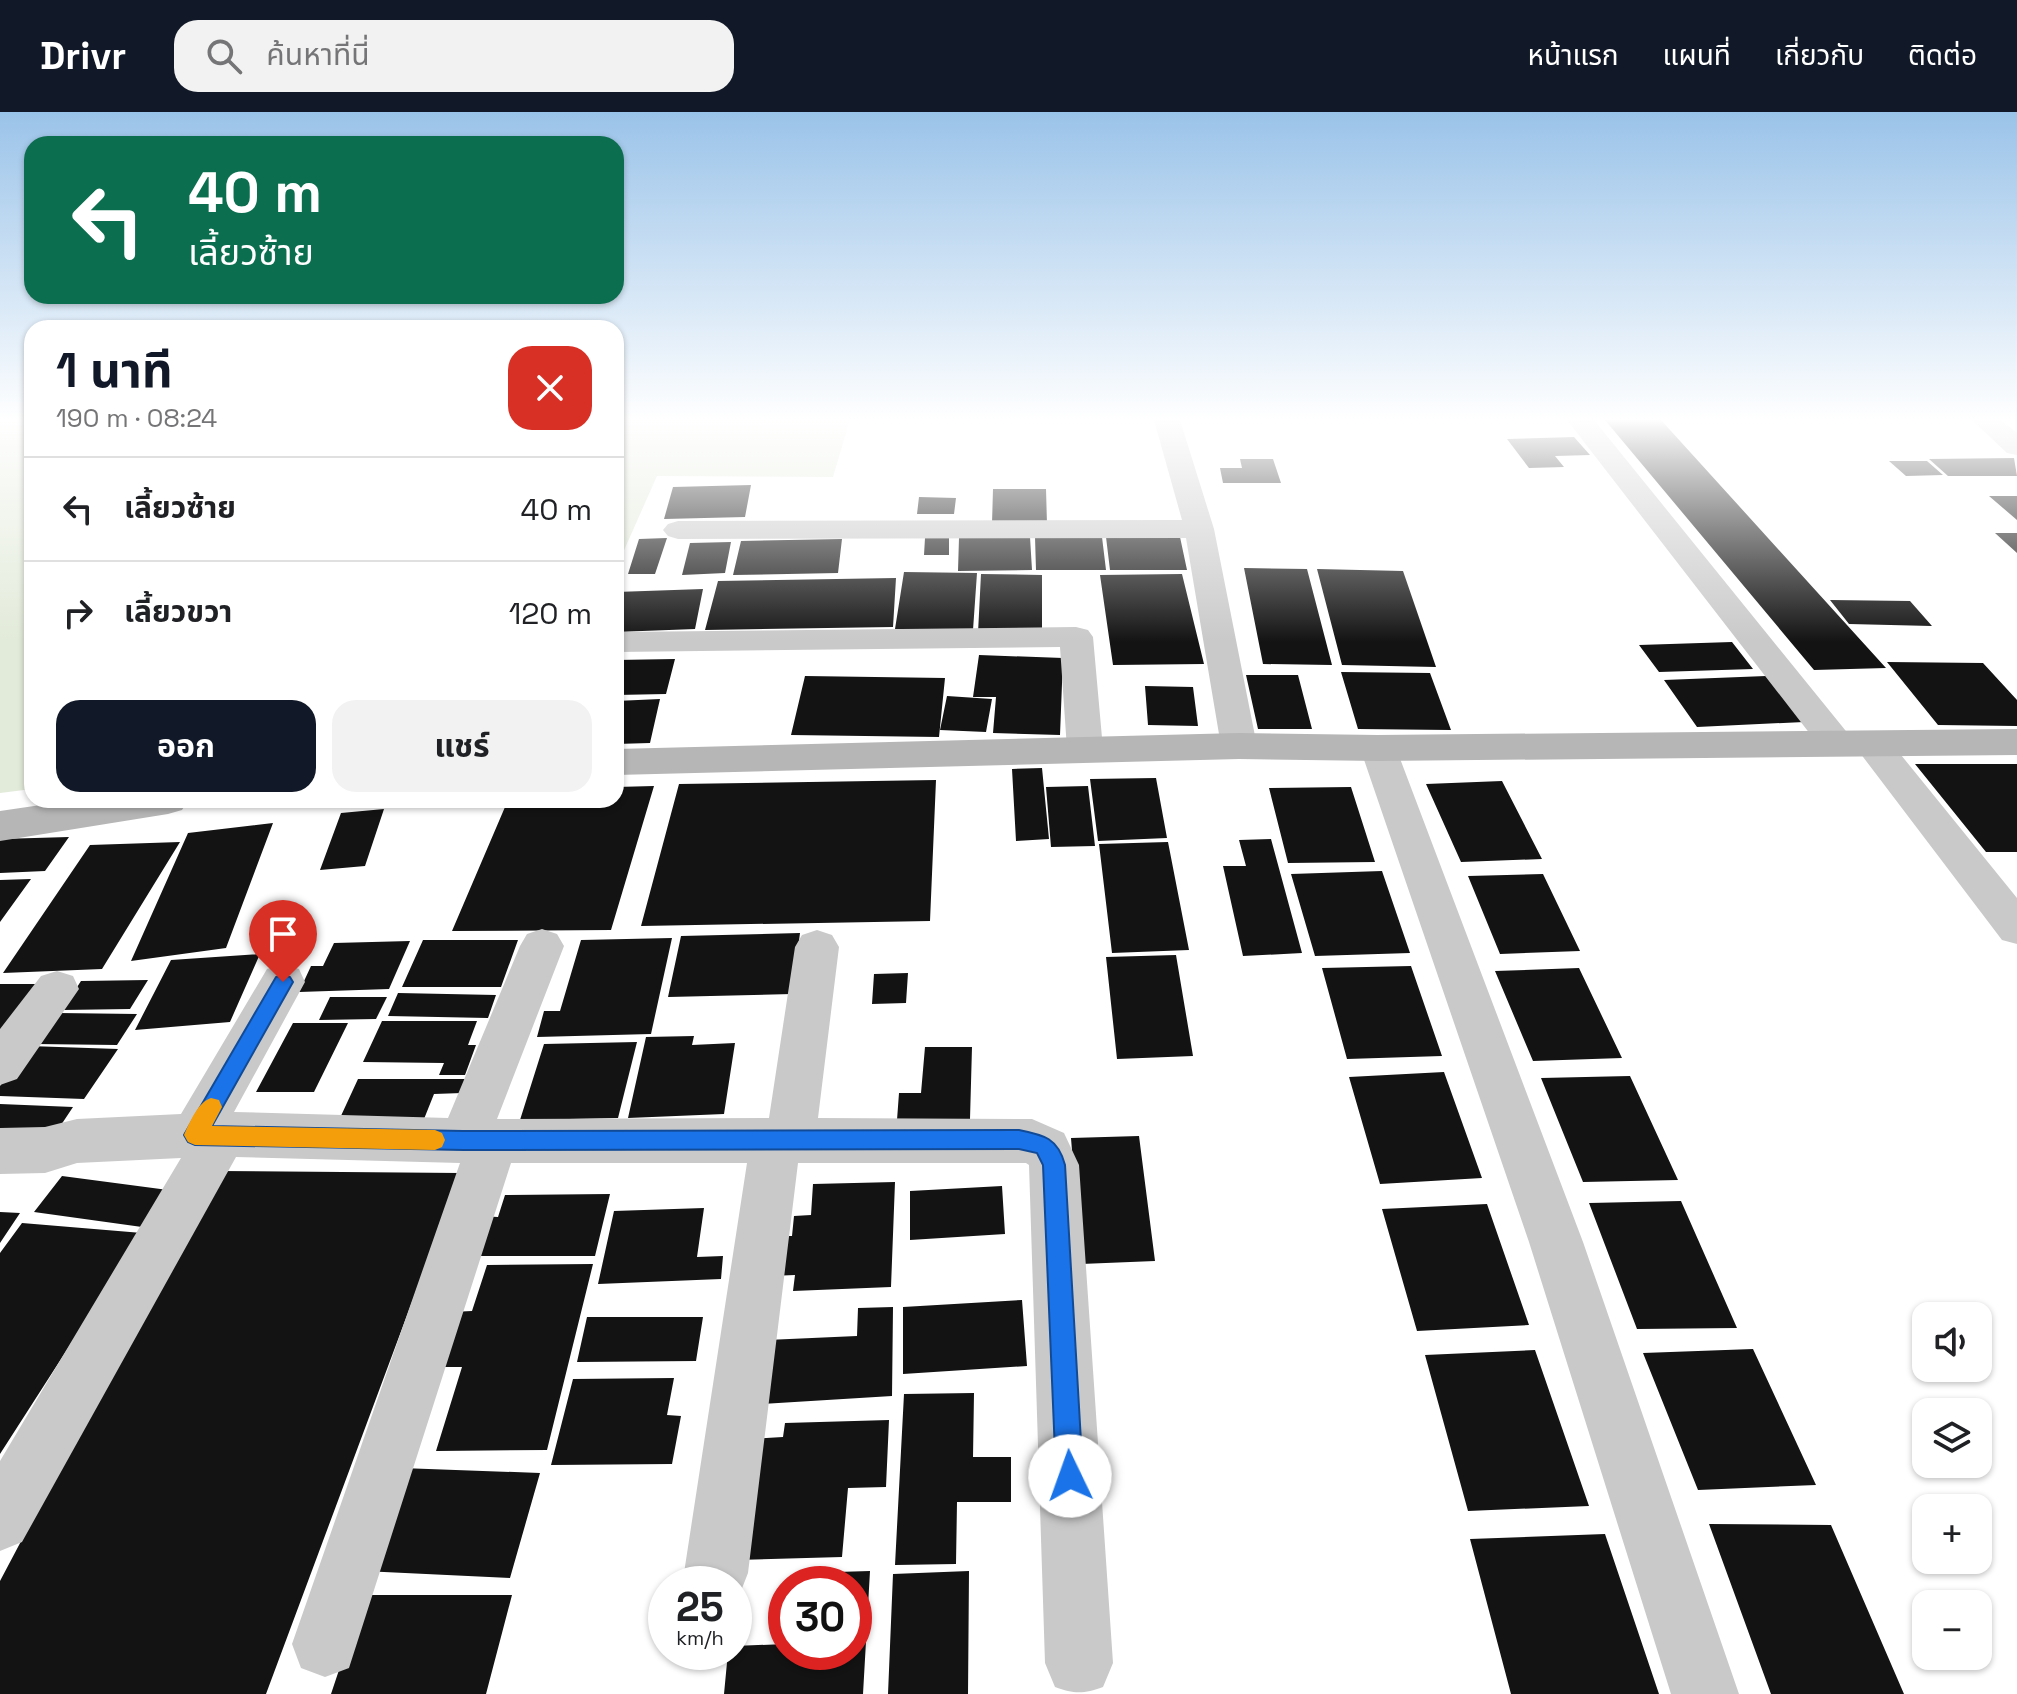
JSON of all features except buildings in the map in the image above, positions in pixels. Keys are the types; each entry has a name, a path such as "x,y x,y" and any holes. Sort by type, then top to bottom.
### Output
{"street":[{"path":"1189,494 1199,529 1239,746"},
{"path":"1643,494 1854,743 2017,928"},
{"path":"678,530 1199,529"},
{"path":"624,642 1076,637 1085,749"},
{"path":"624,762 1239,746 1378,748 2017,742"},
{"path":"1378,748 1556,1242 1705,1694"},
{"path":"0,826 116,808"},
{"path":"325,1644 478,1141 542,946"},
{"path":"717,1566 817,947"},
{"path":"0,1520 208,1134 283,982"},
{"path":"0,1065 57,989"},
{"path":"0,1151 45,1150 77,1141 208,1134 478,1141 784,1138 1019,1140 1038,1143 1051,1154 1054,1165 1079,1663"}],"green space":[{"path":"0,494 24,494 24,790 0,793"},
{"path":"624,494 649,494 624,550"}],"slow traffic":[{"path":"211,1107 195,1135 435,1140"}],"route":[{"path":"283,982 195,1135 463,1141 776,1138 1019,1140 1043,1145 1051,1154 1054,1165 1070,1476"}]}
